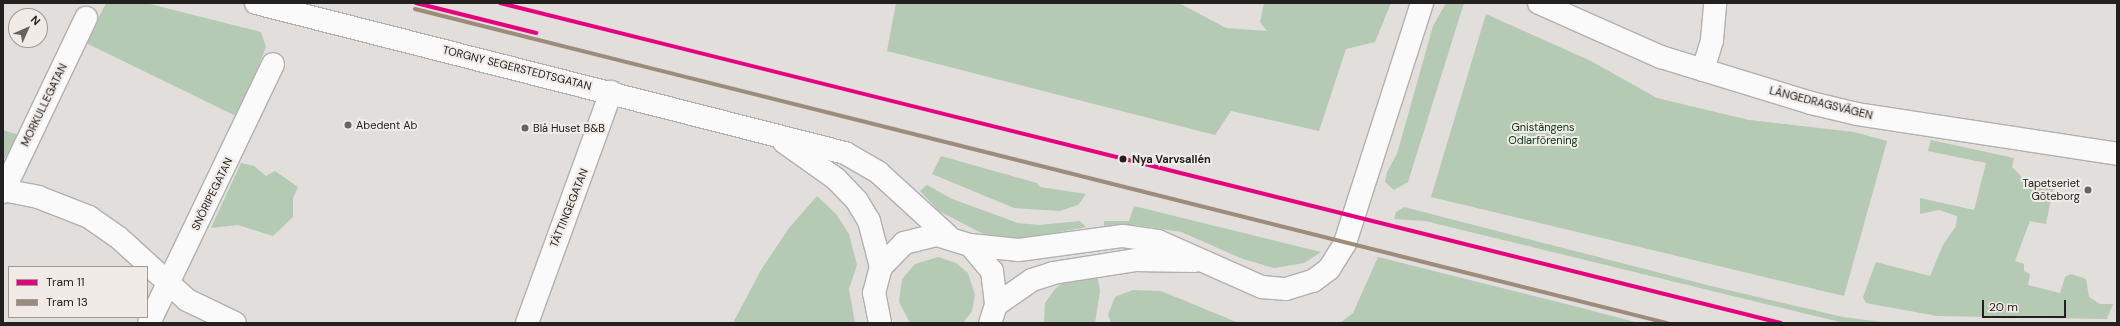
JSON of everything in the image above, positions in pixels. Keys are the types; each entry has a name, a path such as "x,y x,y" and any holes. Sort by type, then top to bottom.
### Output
{"street":[{"name":"TORGNY SEGERSTEDTSGATAN","path":"256,3 611,92 777,137 844,153 878,172 948,236"},
{"path":"880,323 874,293 881,267 895,250 914,238 948,236 970,245 1019,250 1123,236 1158,241 1248,282 1280,289 1309,283 1329,269 1354,219 1422,3"},
{"name":"LÅNGEDRAGSVÄGEN","path":"1539,3 1654,54 1702,70 1857,114 2117,154"},
{"path":"1702,70 1712,40 1715,3"},
{"name":"MORKULLEGATAN","path":"3,191 86,18"},
{"name":"SNÖRIPEGATAN","path":"149,323 273,64"},
{"name":"TÄTTINGEGATAN","path":"527,323 611,92"},
{"name":"TORGNY SEGERSTEDTSGATAN","path":"777,137 836,179 857,201 869,221 881,267"},
{"path":"3,191 44,199 89,217 118,237 187,300 234,323"},
{"path":"970,245 992,271 996,317"},
{"path":"996,317 1032,280 1053,273 1135,260 1204,262"}],"green space":[{"path":"106,3 146,3 261,32 266,47 238,117 86,43"},
{"path":"896,3 1179,3 1226,28 1267,31 1260,22 1264,3 1391,3 1375,42 1346,49 1319,131 1231,111 1215,135 887,51"},
{"path":"1446,3 1464,3 1408,182 1394,190 1385,182 1387,172 1397,154 1433,26"},
{"name":"Gnistängens Odlarförening","path":"1486,14 1591,61 1657,98 1749,120 1854,132 1887,141 1844,296 1431,197"},
{"path":"3,130 19,135 3,161"},
{"path":"1931,140 2014,158 2012,167 2024,179 2054,185 2046,224 2030,221 2015,261 2024,264 2024,271 2030,274 2028,285 2060,293 2065,277 2071,274 2086,279 2089,297 2100,304 2113,304 2107,319 1937,316 1866,303 1863,297 1876,262 1930,276 1943,245 1956,226 1957,216 1939,210 1920,214 1920,198 1974,210 1986,163 1928,151"},
{"path":"941,156 1037,183 1040,187 1086,194 1078,205 1060,211 1014,208 932,174"},
{"path":"241,163 254,166 266,176 275,171 298,187 293,198 293,217 273,236 238,225 211,228"},
{"path":"927,185 952,199 1018,223 1039,225 1080,221 1086,227 1016,240 993,239 939,211 920,191"},
{"path":"817,196 836,214 849,234 857,265 849,289 855,323 733,323 761,270 789,228"},
{"path":"1134,206 1321,252 1304,263 1274,268 1243,259 1181,232 1136,225 1104,226 1104,221 1129,221"},
{"path":"1404,207 1711,286 1843,317 1890,323 1844,323 1425,221 1394,219 1396,212"},
{"path":"938,257 956,263 968,273 975,295 972,311 963,323 910,323 899,302 902,279 915,264"},
{"path":"1378,257 1639,323 1340,323 1353,313"},
{"path":"1097,274 1100,291 1095,323 1044,323 1045,303 1055,289 1062,283"},
{"path":"1133,290 1161,291 1239,323 1111,323 1108,315 1115,297"}],"tram line":[{"name":"11","path":"416,3 536,33"},
{"name":"11","path":"500,3 1781,323"},
{"name":"13","path":"415,9 1667,323"}],"place":[{"name":"Abedent Ab","path":"348,125"},
{"name":"Blå Huset B&B","path":"525,128"},
{"name":"Nya Varvsallén","path":"1123,159"},
{"name":"Tapetseriet Göteborg","path":"2088,190"}]}
